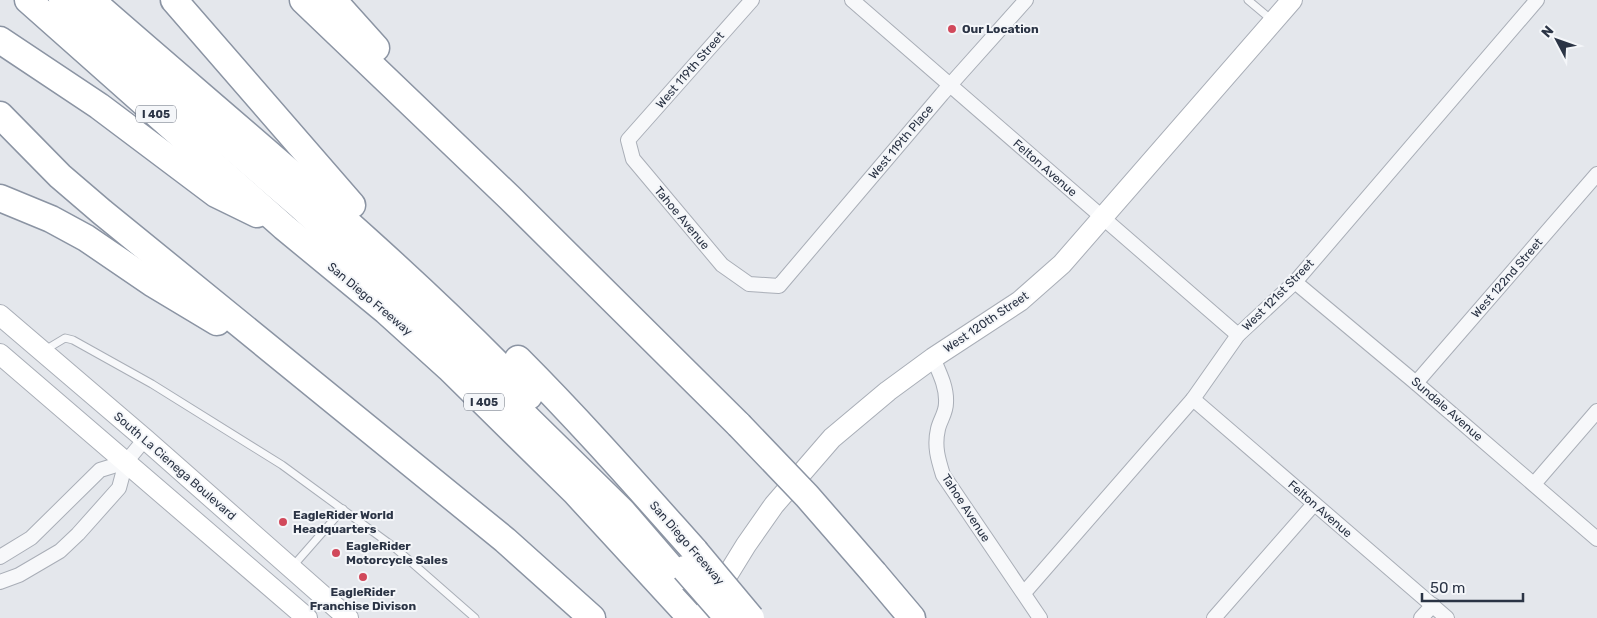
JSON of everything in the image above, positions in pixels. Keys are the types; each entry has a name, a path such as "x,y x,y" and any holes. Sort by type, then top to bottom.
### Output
{"highway":[{"name":"San Diego Freeway","path":"28,0 284,227 386,311 450,368 575,492 682,572 751,618"},
{"path":"62,0 300,206 466,358 728,618"},
{"path":"91,0 384,256 487,352 584,454 682,572 715,618"},
{"name":"San Diego Freeway","path":"117,0 352,204 487,328 547,388 622,469 682,572 692,618"},
{"path":"174,0 352,204"},
{"path":"303,0 510,198 739,425 807,496 912,618"},
{"path":"333,0 510,198"},
{"path":"0,40 99,106 216,194 284,227"},
{"path":"0,115 60,176 102,212 505,540 592,618"},
{"path":"0,198 51,219 86,238 152,283 298,370"}],"main road":[{"name":"West 120th Street","path":"702,618 746,545 774,505 832,438 888,390 1020,301 1062,264 1292,0"},
{"name":"South La Cienega Boulevard","path":"0,315 145,439 348,618"},
{"path":"0,354 307,618"}],"street":[{"name":"West 119th Street","path":"628,140 752,0"},
{"name":"Felton Avenue","path":"852,0 1238,335"},
{"name":"West 119th Place","path":"780,286 949,86 1026,0"},
{"name":"West 121st Street","path":"1024,593 1193,399 1238,335 1295,282 1537,0"},
{"name":"Tahoe Avenue","path":"628,140 633,159 722,265 749,284 780,286"},
{"name":"West 122nd Street","path":"1416,383 1597,174"},
{"name":"Sundale Avenue","path":"1295,282 1416,383 1597,539"},
{"name":"Tahoe Avenue","path":"933,358 944,385 946,401 945,414 938,427 936,444 938,459 944,475 1040,618"},
{"name":"Felton Avenue","path":"1193,399 1447,618"},
{"path":"1534,484 1597,412"},
{"path":"0,582 19,575 60,551 78,534 119,488 126,462 145,439"},
{"path":"0,557 32,538 100,470 126,462"},
{"path":"1214,618 1314,504"},
{"path":"1421,618 1433,605"}],"lane":[{"path":"1248,0 1273,22"},
{"path":"42,352 65,338 73,340 152,384 266,454 394,547 475,618"},
{"path":"291,568 343,509"}],"place":[{"name":"Our Location","path":"952,29"},
{"name":"EagleRider World Headquarters","path":"283,522"},
{"name":"EagleRider Motorcycle Sales","path":"336,553"},
{"name":"EagleRider Franchise Divison","path":"363,577"}]}
